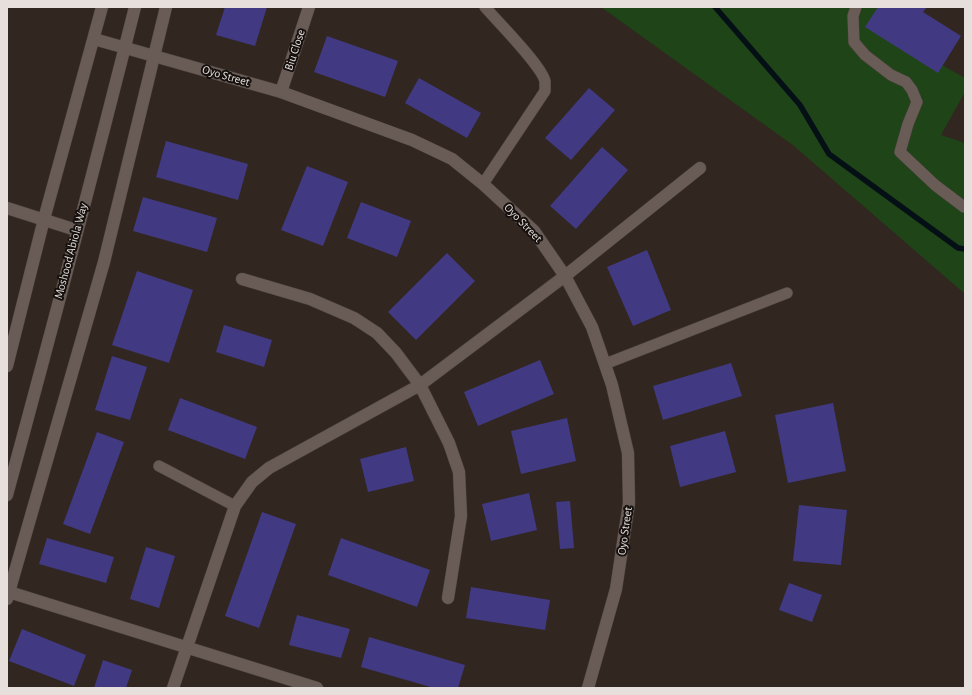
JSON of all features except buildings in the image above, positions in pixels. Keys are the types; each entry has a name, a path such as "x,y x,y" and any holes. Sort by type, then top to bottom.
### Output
{"street":[{"path":"7,366 44,220 102,7"},
{"name":"Moshood Abiola Way","path":"7,496 76,230 105,128 135,7"},
{"path":"166,7 104,262 8,596 187,647 317,688"},
{"name":"Biu Close","path":"281,92 309,7"},
{"name":"Oyo Street","path":"94,39 281,92 412,140 452,159 483,184 534,231 565,276 592,327 612,385 628,453 629,503 616,589 588,688"},
{"path":"173,688 235,506 252,482 269,468 420,385 565,276 700,168"},
{"path":"7,208 76,230"},
{"path":"242,279 310,300 354,318 377,333 396,353 420,385 449,443 459,472 461,516 448,598"}],"lane":[{"path":"483,184 545,91 545,81 536,66 518,43 485,7"},
{"path":"856,7 853,16 854,42 865,55 891,75 906,82 912,90 917,102 908,124 900,152 935,185 964,207"},
{"path":"605,364 787,293"},
{"path":"159,466 235,506"}],"green space":[{"path":"601,7 878,7 870,24 965,78 965,92 941,135 965,143 965,294 794,146"}],"waterway":[{"path":"715,7 800,105 829,154 958,248 965,249"}]}
